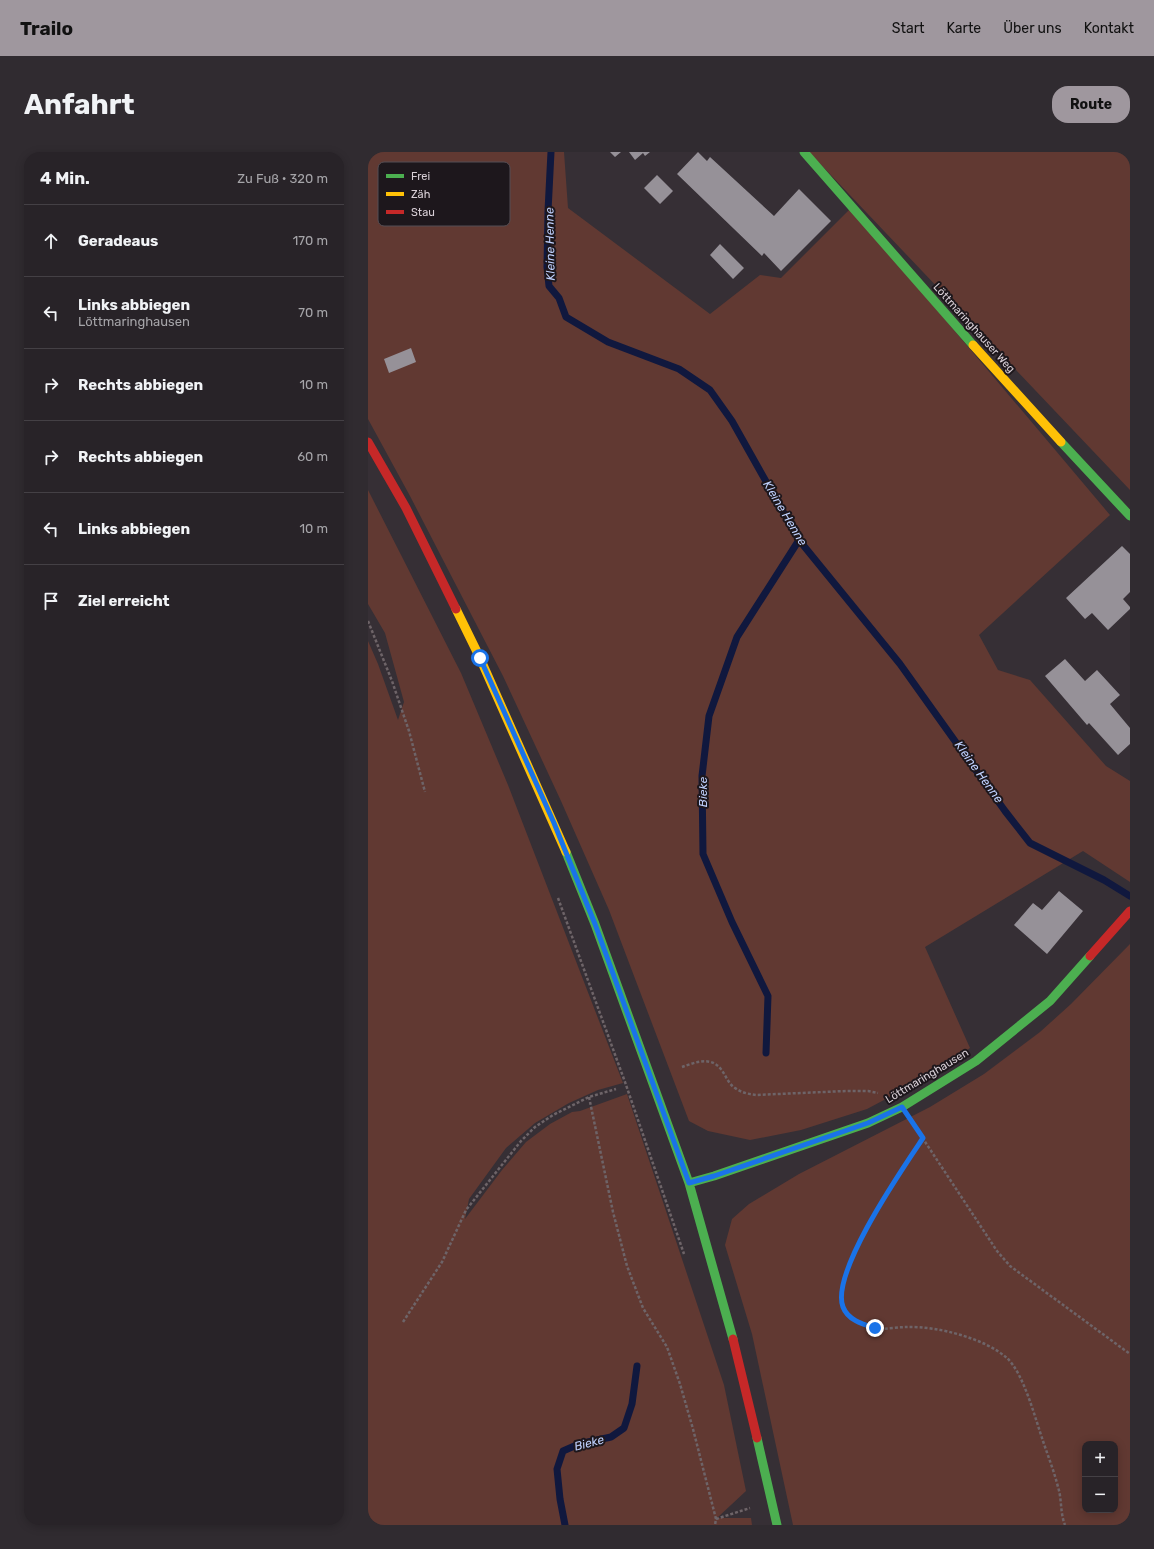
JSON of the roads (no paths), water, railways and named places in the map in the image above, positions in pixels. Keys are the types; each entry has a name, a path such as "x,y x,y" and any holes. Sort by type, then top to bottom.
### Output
{"main road":[{"name":"Löttmaringhauser Weg","path":"804,152 851,208 1021,400 1130,516"},
{"path":"368,442 406,508 480,658 554,823 595,924 689,1183 730,1324 777,1525"},
{"name":"Löttmaringhausen","path":"689,1183 714,1176 861,1125 902,1107 976,1061 1050,1001 1130,912"}],"waterway":[{"name":"Kleine Henne","path":"551,152 547,267 549,286 559,298 566,317 608,342 679,369 710,390 732,421 799,540 900,664 1005,811 1030,843 1104,880 1130,896"},
{"name":"Bieke","path":"766,1053 768,996 732,922 703,854 702,776 709,716 737,637 799,540"},
{"name":"Bieke","path":"565,1525 560,1499 557,1469 563,1451 579,1444 611,1437 624,1428 632,1404 637,1366"}]}
